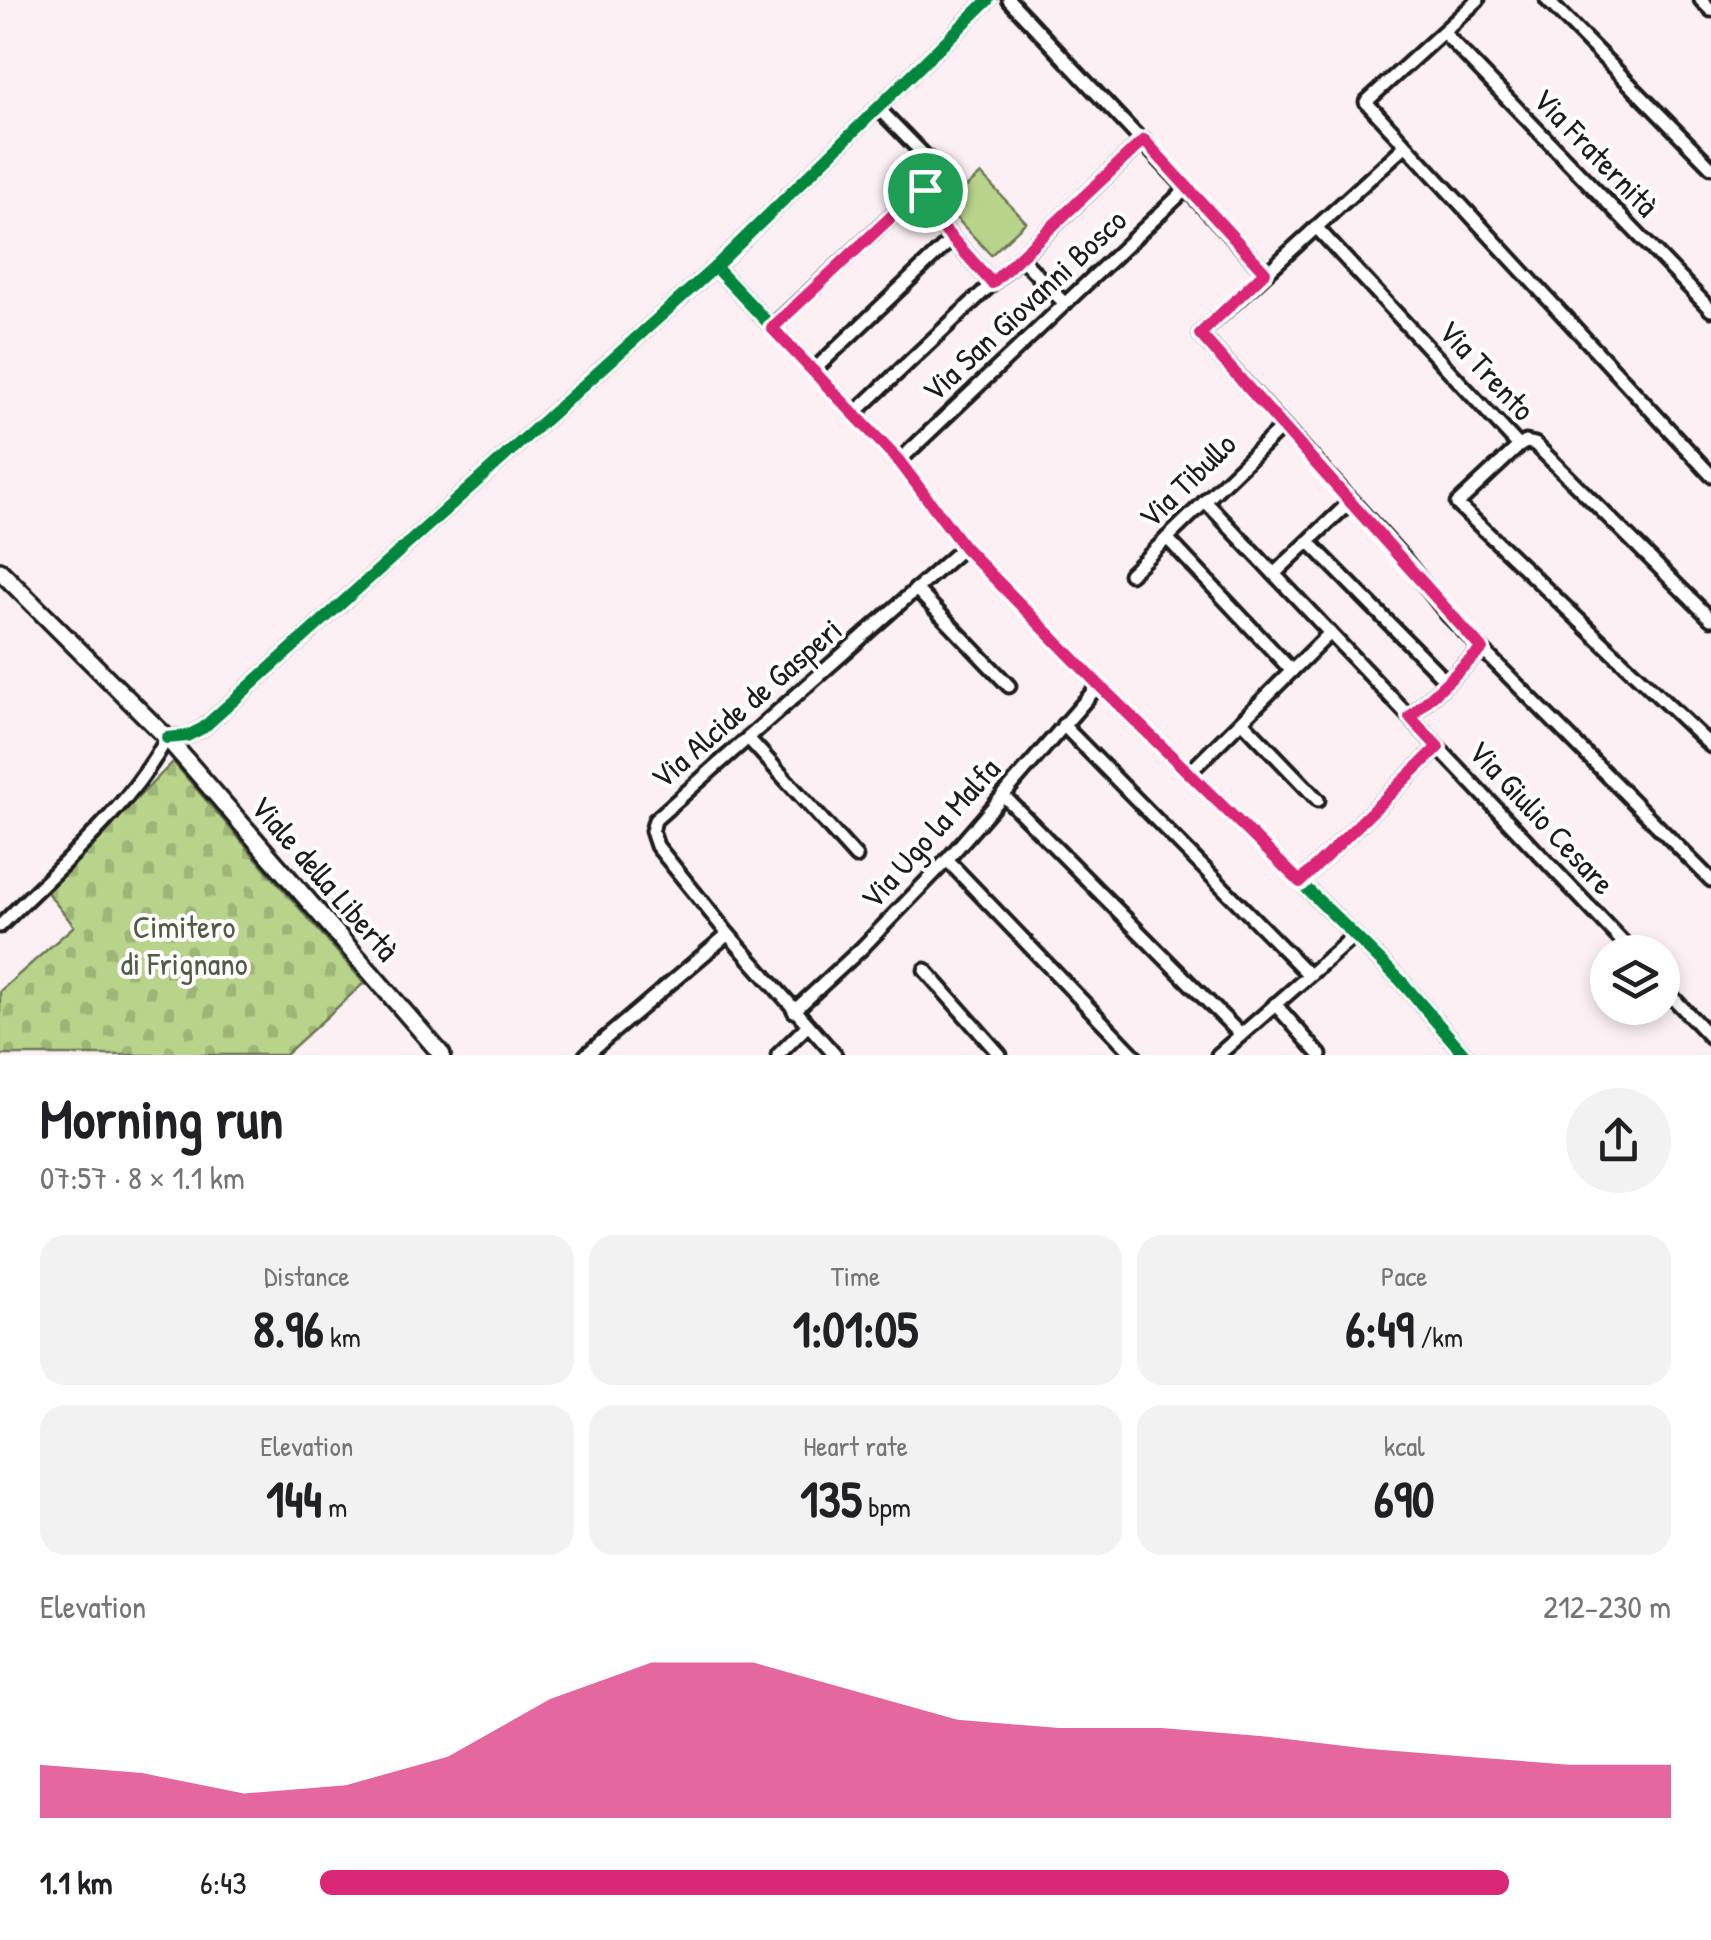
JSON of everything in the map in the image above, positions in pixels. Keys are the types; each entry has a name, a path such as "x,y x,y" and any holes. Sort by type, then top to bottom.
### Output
{"street":[{"path":"0,926 126,797 151,766 166,738 187,736 203,728 715,267 988,0"},
{"path":"1009,0 1265,272"},
{"path":"1478,0 1366,102 1711,474"},
{"path":"1547,0 1711,167"},
{"path":"1701,0 1711,10"},
{"name":"Via Fraternità","path":"1443,32 1711,310"},
{"path":"878,108 930,160 935,176"},
{"path":"854,414 1144,140"},
{"path":"1405,146 1200,334 1405,560 1447,614 1711,880"},
{"path":"935,176 925,190 922,205 992,283"},
{"path":"772,328 935,176"},
{"name":"Via San Giovanni Bosco","path":"899,461 1187,188"},
{"name":"Via Trento","path":"1316,227 1519,446 1526,442 1535,444 1711,619"},
{"path":"813,371 952,239"},
{"path":"1020,257 1065,304"},
{"path":"715,267 899,461 964,547 1400,980 1464,1055"},
{"name":"Via Tibullo","path":"1130,574 1283,426"},
{"path":"1519,446 1457,504 1711,746"},
{"name":"Via Giulio Cesare","path":"1205,501 1616,935"},
{"path":"1274,574 1351,501"},
{"path":"1167,538 1292,671"},
{"path":"1308,542 1447,682"},
{"name":"Via Alcide de Gasperi","path":"835,1055 728,934 657,846 652,831 655,820 964,547"},
{"name":"Viale della Libertà","path":"0,570 166,738 442,1055"},
{"path":"916,590 1009,686"},
{"path":"1189,773 1330,633"},
{"path":"1410,717 1482,649"},
{"name":"Via Ugo la Malfa","path":"794,1010 861,949 946,860 1099,685"},
{"path":"1242,721 1318,800"},
{"path":"1063,725 1310,975"},
{"path":"748,738 856,857"},
{"path":"1300,882 1438,747"},
{"path":"1003,795 1241,1034"},
{"path":"946,860 1134,1055"},
{"path":"586,1055 728,934"},
{"path":"1218,1055 1354,936"},
{"path":"924,970 1000,1055"},
{"path":"1275,1004 1320,1055"},
{"path":"1680,1005 1711,1038"},
{"path":"778,1055 808,1026"}],"green space":[{"path":"981,174 1026,222 991,255 945,206"},
{"name":"Cimitero di Frignano","path":"173,762 364,983 285,1055 0,1055 0,991 74,926 46,891"}],"cycle path":[{"path":"167,738 187,736 203,728 715,267 988,0"},
{"path":"715,267 899,461 964,547 1401,981 1465,1055"}],"route":[{"path":"1144,140 1265,272 1200,334 1482,649 1410,717 1438,747 1300,882 964,547 899,461 772,328 935,176 925,190 922,205 992,283 1144,140"}]}
